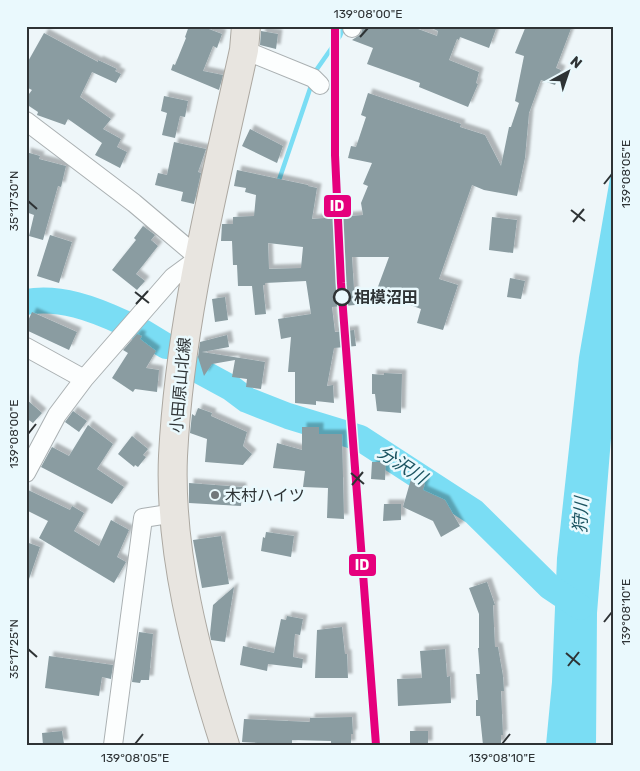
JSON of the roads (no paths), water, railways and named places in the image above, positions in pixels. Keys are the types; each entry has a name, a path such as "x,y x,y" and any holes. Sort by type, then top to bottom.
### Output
{"main road":[{"name":"小田原山北線","path":"225,745 211,701 182,579 175,513 173,457 184,334 245,38"}],"street":[{"path":"245,38 313,78 320,85"},
{"path":"26,121 134,203 199,258 173,277 84,379 57,414 26,473"},
{"path":"26,347 84,379"},
{"path":"113,745 143,518 175,513"}],"water":[{"name":"狩川","path":"614,155 614,401 597,613 596,745 546,745 552,682 557,558 579,357"}],"waterway":[{"path":"315,74 340,36 344,26"},
{"path":"278,183 312,83"},
{"name":"分沢川","path":"26,302 64,302 101,313 124,323"},
{"name":"分沢川","path":"143,332 166,346"},
{"name":"分沢川","path":"196,369 231,388 247,400 288,416 360,438 474,512 550,587 580,607"}],"place":[{"name":"相模沼田","path":"342,297"},
{"name":"木村ハイツ","path":"215,495"}]}
